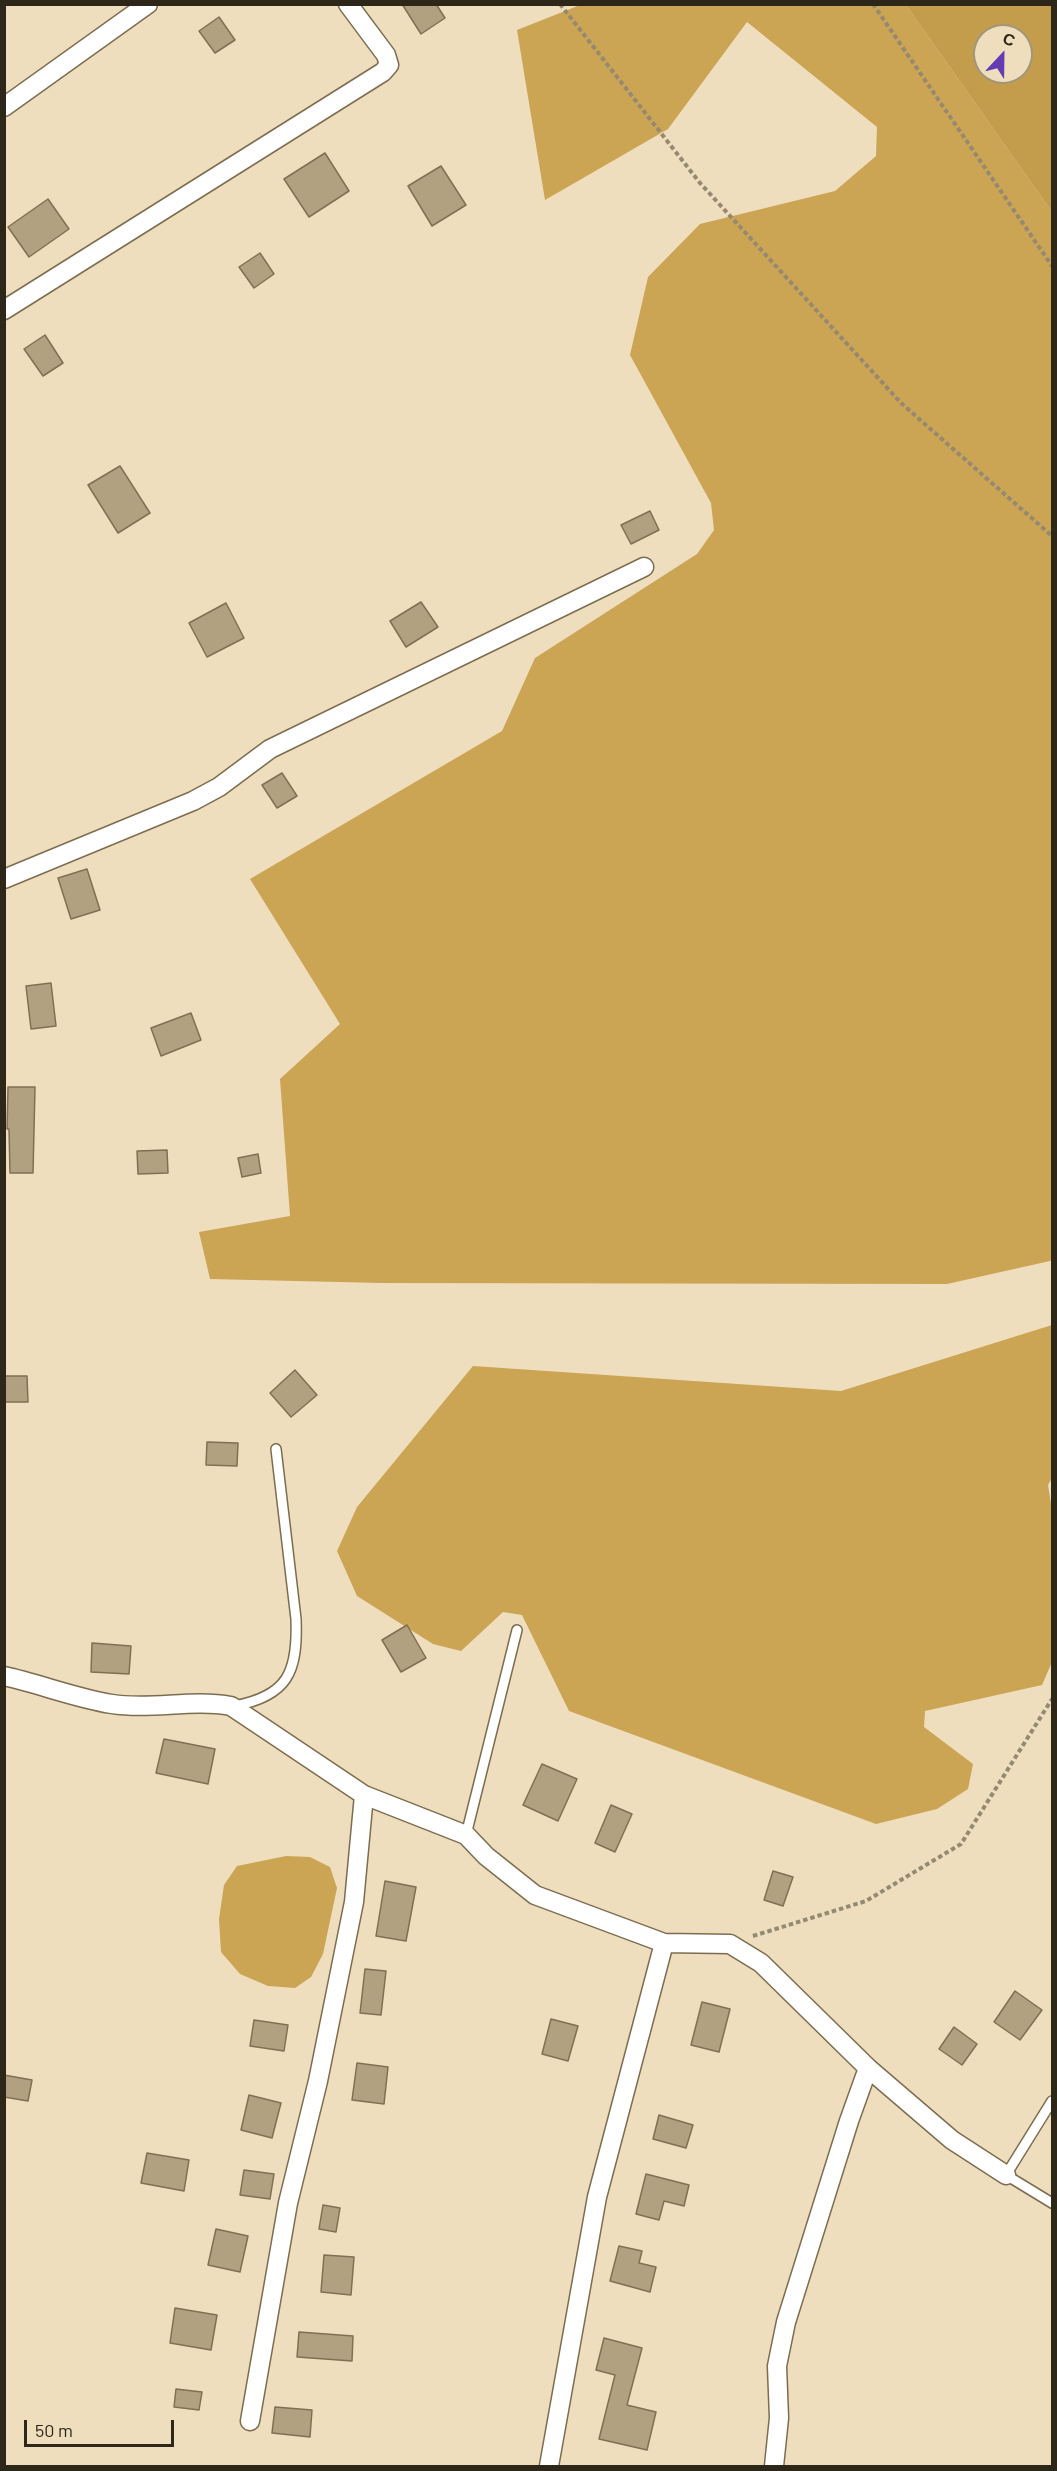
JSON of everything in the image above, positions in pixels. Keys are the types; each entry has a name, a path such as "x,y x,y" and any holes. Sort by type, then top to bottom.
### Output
{"street":[{"path":"4,107 148,4"},
{"path":"4,310 383,72 389,65 386,55 348,4"},
{"path":"4,879 193,801 219,787 270,749 644,567"},
{"path":"4,1676 111,1704 155,1707 215,1703 231,1706 364,1795 466,1835 486,1856 535,1895 664,1944 730,1944 761,1964 868,2068 952,2140 1006,2175"},
{"path":"250,2421 288,2203 318,2081 354,1902 364,1795"},
{"path":"549,2466 597,2197 664,1944"},
{"path":"774,2466 779,2418 777,2366 786,2322 868,2068"}],"lane":[{"path":"231,1706 257,1701 278,1689 292,1668 297,1645 276,1449"},
{"path":"466,1835 517,1630"},
{"path":"1053,2101 1006,2175 1053,2203"}],"path":[{"path":"560,4 700,183 902,403 1053,536"},
{"path":"873,4 1053,266"},
{"path":"730,1944 866,1901 961,1844 1053,1699"}],"shaded area":[{"path":"580,5 906,5 1052,212 1052,1260 1050,1261 947,1284 382,1283 210,1279 199,1232 290,1216 280,1079 340,1024 250,879 502,731 535,658 697,554 714,530 711,503 630,355 648,277 700,224 835,191 876,156 877,127 747,22 668,129 545,200 517,30"},
{"path":"906,5 1052,5 1052,212"},
{"path":"1052,1325 1052,1478 1048,1485 1052,1510 1052,1662 1042,1685 925,1711 924,1727 973,1764 968,1789 937,1809 876,1824 569,1711 522,1615 503,1612 461,1651 433,1644 357,1596 337,1551 357,1507 473,1366 841,1391"},
{"path":"286,1856 310,1857 330,1867 337,1888 323,1954 311,1977 295,1988 268,1986 240,1974 221,1952 219,1919 224,1885 237,1866"}],"building":[{"path":"402,4 436,4 445,18 421,34"},
{"path":"219,17 235,40 215,53 199,31"},
{"path":"325,153 349,191 309,217 284,179"},
{"path":"441,166 466,205 432,226 408,186"},
{"path":"48,199 69,229 29,257 8,227"},
{"path":"260,253 274,274 254,288 239,267"},
{"path":"45,335 63,363 43,376 24,349"},
{"path":"120,466 150,513 118,533 88,485"},
{"path":"650,511 659,530 631,544 621,525"},
{"path":"421,602 438,627 406,647 390,621"},
{"path":"226,603 244,638 207,657 189,623"},
{"path":"282,773 297,796 277,808 262,785"},
{"path":"87,869 100,910 71,919 58,878"},
{"path":"51,983 56,1026 31,1029 26,986"},
{"path":"191,1013 201,1040 161,1056 151,1028"},
{"path":"8,1087 35,1087 33,1173 10,1173 9,1129 7,1129"},
{"path":"167,1150 168,1173 138,1174 137,1151"},
{"path":"258,1154 261,1173 242,1177 238,1158"},
{"path":"295,1370 317,1395 291,1417 270,1393"},
{"path":"4,1376 27,1376 28,1402 4,1402"},
{"path":"207,1442 238,1443 237,1466 206,1465"},
{"path":"407,1625 426,1658 401,1672 382,1640"},
{"path":"92,1643 131,1646 129,1674 91,1672"},
{"path":"164,1739 215,1749 208,1784 156,1773"},
{"path":"542,1764 577,1779 558,1821 523,1805"},
{"path":"611,1805 632,1814 615,1852 595,1843"},
{"path":"773,1871 793,1877 783,1906 764,1900"},
{"path":"385,1881 416,1887 406,1941 376,1936"},
{"path":"365,1969 386,1971 381,2015 360,2013"},
{"path":"1015,1991 1042,2010 1020,2040 994,2022"},
{"path":"702,2002 730,2009 719,2052 691,2045"},
{"path":"551,2019 578,2026 568,2061 542,2054"},
{"path":"254,2020 288,2025 284,2051 250,2046"},
{"path":"954,2027 977,2044 962,2065 939,2049"},
{"path":"357,2063 388,2067 384,2104 352,2100"},
{"path":"4,2075 32,2080 28,2101 4,2097"},
{"path":"249,2095 281,2103 272,2138 241,2130"},
{"path":"659,2115 693,2125 686,2148 653,2139"},
{"path":"147,2153 189,2160 184,2191 141,2183"},
{"path":"244,2170 274,2174 270,2199 240,2195"},
{"path":"646,2174 689,2185 684,2206 664,2201 659,2220 636,2214"},
{"path":"323,2205 340,2208 336,2232 319,2229"},
{"path":"216,2229 248,2236 240,2272 208,2265"},
{"path":"619,2246 642,2251 639,2263 656,2267 650,2292 610,2281"},
{"path":"324,2255 354,2257 351,2295 321,2292"},
{"path":"175,2308 217,2315 211,2350 170,2343"},
{"path":"299,2332 353,2336 352,2361 297,2357"},
{"path":"604,2338 642,2348 627,2405 656,2412 647,2450 599,2439 615,2375 596,2370"},
{"path":"176,2389 202,2392 199,2410 174,2407"},
{"path":"275,2407 312,2410 310,2437 272,2433"}]}
